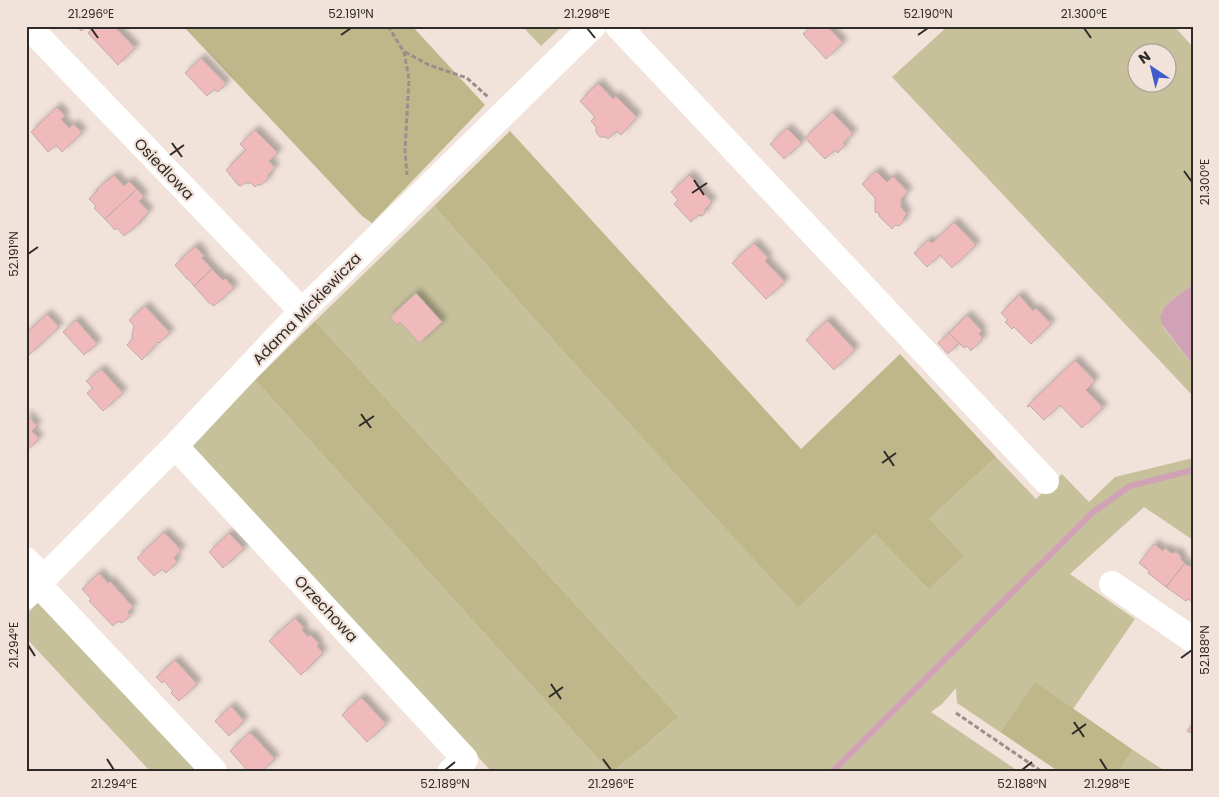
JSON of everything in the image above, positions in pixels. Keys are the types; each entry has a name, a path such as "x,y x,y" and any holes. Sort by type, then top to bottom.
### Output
{"street":[{"name":"Osiedlowa","path":"28,26 302,311"},
{"name":"Adama Mickiewicza","path":"36,587 174,446 302,311 593,26"},
{"path":"618,26 1046,481"},
{"name":"Orzechowa","path":"174,446 464,759 451,771"},
{"path":"26,560 36,587 214,771"},
{"path":"1112,584 1193,640"}],"path":[{"path":"388,26 404,52 409,79 405,150 410,205"},
{"path":"404,52 429,65 467,78 505,112"},
{"path":"956,713 1041,771"}],"shaded area":[{"path":"183,26 412,26 485,105 372,223 362,216"},
{"path":"522,26 562,26 541,46"},
{"path":"948,26 1174,26 1193,47 1193,284 1166,305 1163,327 1193,365 1193,396 892,77"},
{"path":"510,131 801,449 900,354 996,457 929,519 964,556 928,589 875,534 798,607 571,360 434,206"},
{"path":"434,206 571,360 798,606 875,534 928,589 929,519 996,457 1036,499 1062,474 1089,502 1115,477 1193,458 1193,540 1144,507 1070,574 1135,619 1073,709 1035,683 1000,732 957,703 956,688 942,704 931,712 1018,771 614,771 679,717 315,321"},
{"path":"1193,284 1193,365 1163,326 1160,317 1166,305"},
{"path":"315,321 679,717 614,771 609,771 255,380"},
{"path":"255,380 609,771 491,771 192,445"},
{"path":"42,598 203,771 150,771 26,638 26,615"},
{"path":"1035,682 1133,750 1119,771 1058,771 1000,732"},
{"path":"1133,750 1165,771 1119,771"}],"building":[{"path":"77,26 87,26 81,31"},
{"path":"94,26 114,26 135,48 118,65 88,33"},
{"path":"812,26 827,26 843,43 826,59 803,34"},
{"path":"201,58 226,84 218,92 214,89 207,96 185,73"},
{"path":"598,83 613,99 616,96 637,117 621,135 617,131 608,139 600,137 596,132 596,127 591,121 595,117 580,101"},
{"path":"57,107 65,116 61,119 69,128 74,124 82,133 62,152 56,145 48,152 31,132"},
{"path":"832,112 853,134 843,143 845,145 838,153 835,150 825,159 805,138"},
{"path":"787,128 802,143 784,159 770,144"},
{"path":"255,130 278,153 269,161 275,168 268,175 268,179 261,185 255,187 251,183 245,183 241,186 238,185 226,170 246,150 240,144"},
{"path":"876,171 887,182 893,176 908,192 901,199 901,207 907,214 904,217 904,221 899,226 895,225 892,229 879,216 879,213 875,212 875,198 862,184"},
{"path":"114,175 124,186 129,181 137,189 105,219 94,208 96,206 89,199 97,189"},
{"path":"689,175 712,202 705,209 705,213 702,216 698,215 691,222 674,204 678,200 671,192"},
{"path":"137,189 144,197 139,201 149,212 141,222 124,236 117,228 115,230 105,219"},
{"path":"954,222 976,245 952,268 940,255 927,267 914,253 928,240 932,243"},
{"path":"754,243 768,258 765,261 785,282 766,299 732,263"},
{"path":"195,246 204,256 202,258 212,269 194,286 175,265"},
{"path":"212,269 223,280 225,278 234,288 214,306 194,286"},
{"path":"416,293 442,322 419,343 400,322 397,325 390,317"},
{"path":"1019,295 1033,311 1036,308 1051,324 1031,344 1014,327 1012,329 1005,322 1008,320 1001,313"},
{"path":"145,306 170,333 158,342 142,360 127,345 133,338 134,326 129,320"},
{"path":"47,314 59,327 29,355 26,352 26,333"},
{"path":"967,315 982,331 979,334 983,338 971,351 967,346 964,348 949,333"},
{"path":"76,320 97,344 84,355 63,332"},
{"path":"827,320 855,350 834,370 806,340"},
{"path":"949,333 959,343 948,354 938,343"},
{"path":"1075,360 1095,381 1086,390 1103,408 1082,428 1060,405 1044,420 1030,406 1027,406"},
{"path":"101,369 123,393 103,411 87,393 93,388 86,381"},
{"path":"26,414 37,426 32,431 39,439 26,451"},
{"path":"164,532 181,550 174,558 177,562 166,573 162,569 154,576 137,558"},
{"path":"229,533 244,549 223,568 209,552"},
{"path":"1154,544 1163,551 1165,548 1171,553 1176,552 1185,563 1166,587 1139,563"},
{"path":"1185,563 1188,566 1193,565 1193,603 1188,599 1186,601 1166,587"},
{"path":"99,573 108,583 110,581 133,607 128,612 130,616 122,623 118,621 113,626 89,601 91,599 82,589"},
{"path":"295,618 304,628 302,630 308,637 310,634 319,644 317,646 323,653 301,675 269,641"},
{"path":"175,660 197,684 179,701 171,693 173,691 164,681 162,683 156,677"},
{"path":"361,697 386,724 367,742 342,715"},
{"path":"231,706 244,721 229,736 215,721"},
{"path":"1193,723 1193,734 1187,731"},
{"path":"250,732 275,759 262,771 248,771 230,751"}],"waterway":[{"path":"833,771 1092,513 1130,486 1193,470"}]}
